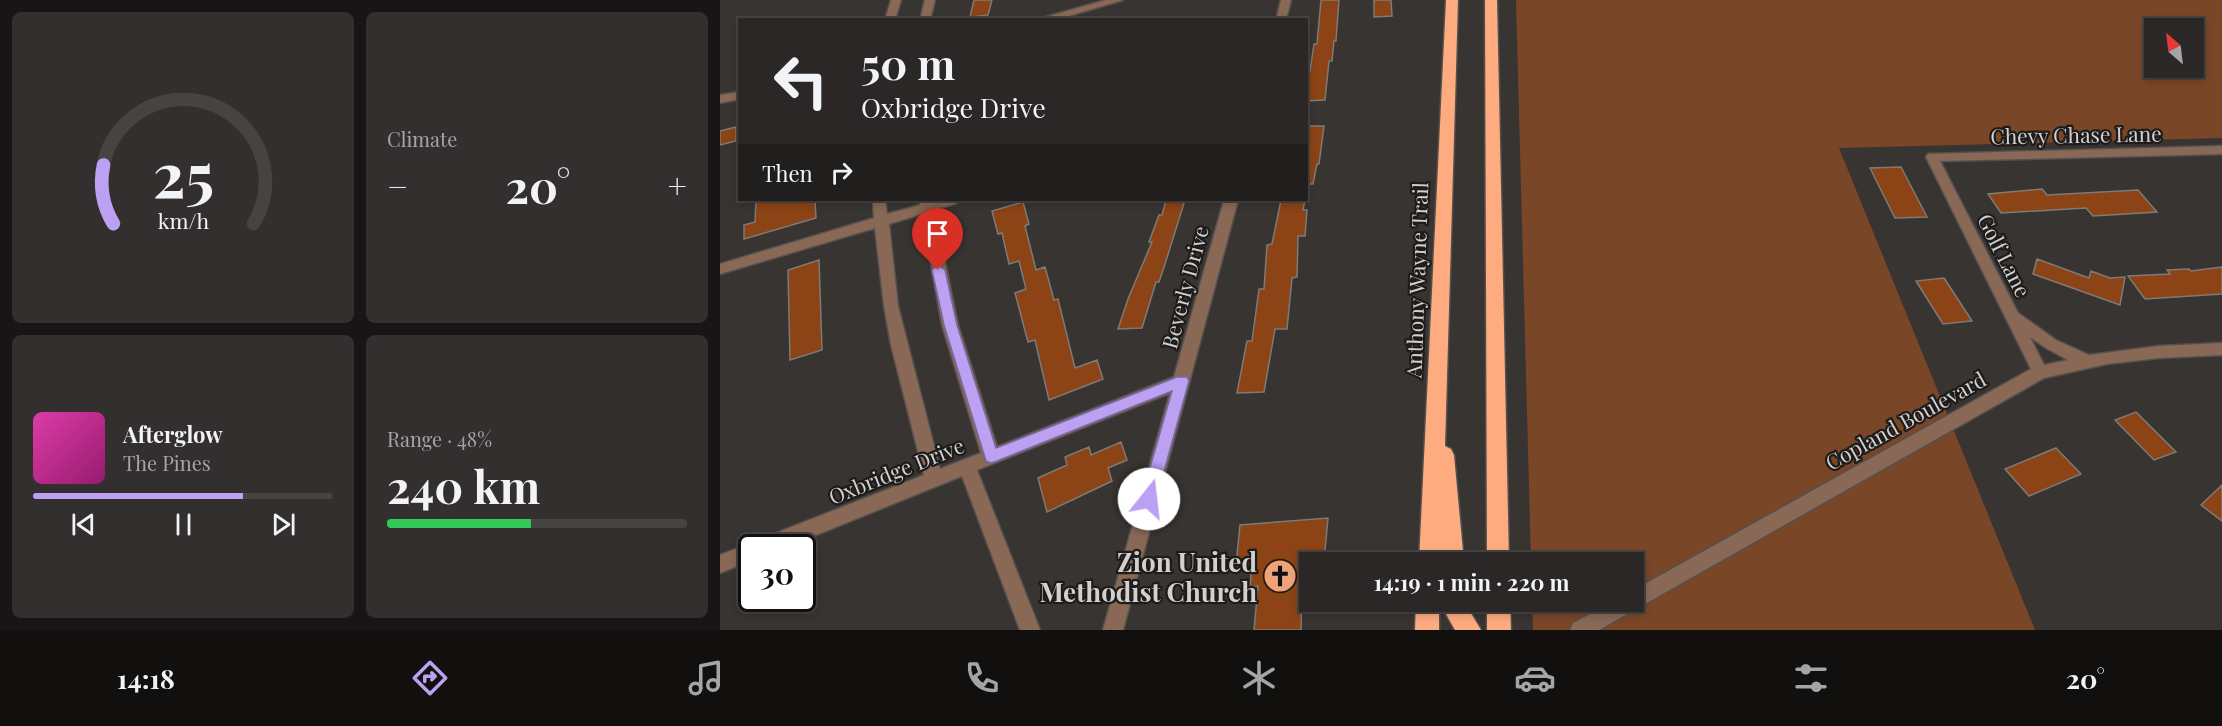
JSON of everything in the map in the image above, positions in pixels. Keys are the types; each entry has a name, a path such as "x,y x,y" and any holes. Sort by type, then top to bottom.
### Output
{"highway":[{"name":"Anthony Wayne Trail","path":"1430,552 1452,0"},
{"path":"1491,0 1498,552"},
{"path":"1437,381 1452,552"},
{"path":"1427,630 1428,612"},
{"path":"1458,612 1469,630"},
{"path":"1499,612 1499,630"}],"street":[{"path":"891,18 896,0"},
{"path":"926,18 930,0"},
{"path":"1048,18 1118,0"},
{"path":"1282,18 1286,0"},
{"path":"720,99 738,94"},
{"name":"Chevy Chase Lane","path":"1932,157 2222,150"},
{"name":"Golf Lane","path":"1932,157 2040,372"},
{"path":"879,201 891,306 934,479"},
{"path":"720,270 881,221 927,203 944,201"},
{"name":"Beverly Drive","path":"1113,630 1232,201"},
{"path":"927,203 950,325 991,456"},
{"path":"2011,315 2051,344 2088,362"},
{"name":"Copland Boulevard","path":"1644,594 2040,372 2088,362 2159,352 2222,349"},
{"name":"Oxbridge Drive","path":"796,534 1182,381"},
{"path":"967,466 1030,630"},
{"path":"720,564 738,557"},
{"name":"Copland Boulevard","path":"1580,630 1612,612"}],"shaded area":[{"path":"1516,0 2222,0 2222,138 1839,148 2035,630 1533,630 1532,612 1644,612 1644,552 1531,552"}],"building":[{"path":"974,0 992,0 988,15 970,17"},
{"path":"1321,0 1339,0 1336,41 1334,41 1332,61 1329,61 1325,100 1308,101 1308,71 1310,71 1314,44 1317,44"},
{"path":"1374,0 1391,0 1392,16 1374,17"},
{"path":"1308,126 1324,126 1319,164 1317,164 1313,184 1308,184"},
{"path":"736,127 736,141 720,145 720,131"},
{"path":"1901,167 1927,217 1895,218 1870,168"},
{"path":"2042,189 2047,195 2138,190 2157,212 2093,216 2086,208 2001,213 1988,194"},
{"path":"756,201 815,201 816,218 744,239 744,225 755,222"},
{"path":"1166,201 1185,201 1142,328 1118,329 1152,242 1149,242 1159,215 1162,215"},
{"path":"1281,201 1305,201 1303,210 1307,210 1305,236 1298,236 1297,277 1292,278 1287,329 1275,329 1264,392 1237,393 1247,341 1252,341 1259,289 1264,289 1267,245 1272,244"},
{"path":"1023,202 1029,224 1025,226 1036,270 1045,267 1054,300 1058,299 1075,368 1097,360 1103,379 1049,400 1035,340 1028,342 1015,293 1026,289 1019,261 1009,264 1002,233 998,234 992,211"},
{"path":"2037,259 2089,278 2091,271 2110,278 2125,277 2120,305 2033,274"},
{"path":"819,260 822,350 790,360 788,270"},
{"path":"2222,267 2222,294 2145,299 2128,276 2170,274 2167,270 2189,269 2191,271"},
{"path":"1944,278 1972,321 1943,324 1916,281"},
{"path":"2136,412 2176,452 2154,460 2115,420"},
{"path":"1121,442 1127,460 1108,468 1112,481 1047,512 1038,478 1067,465 1065,457 1089,447 1091,455"},
{"path":"2056,448 2081,474 2029,496 2005,469"},
{"path":"2222,485 2222,521 2201,505"},
{"name":"Zion United Methodist Church","path":"1328,518 1325,552 1299,552 1301,630 1254,630 1258,586 1250,587 1252,564 1236,565 1240,525"}],"place":[{"name":"Zion United Methodist Church","path":"1280,576"}],"route":[{"path":"938,270 950,325 991,456 1182,381 1149,499"}]}
